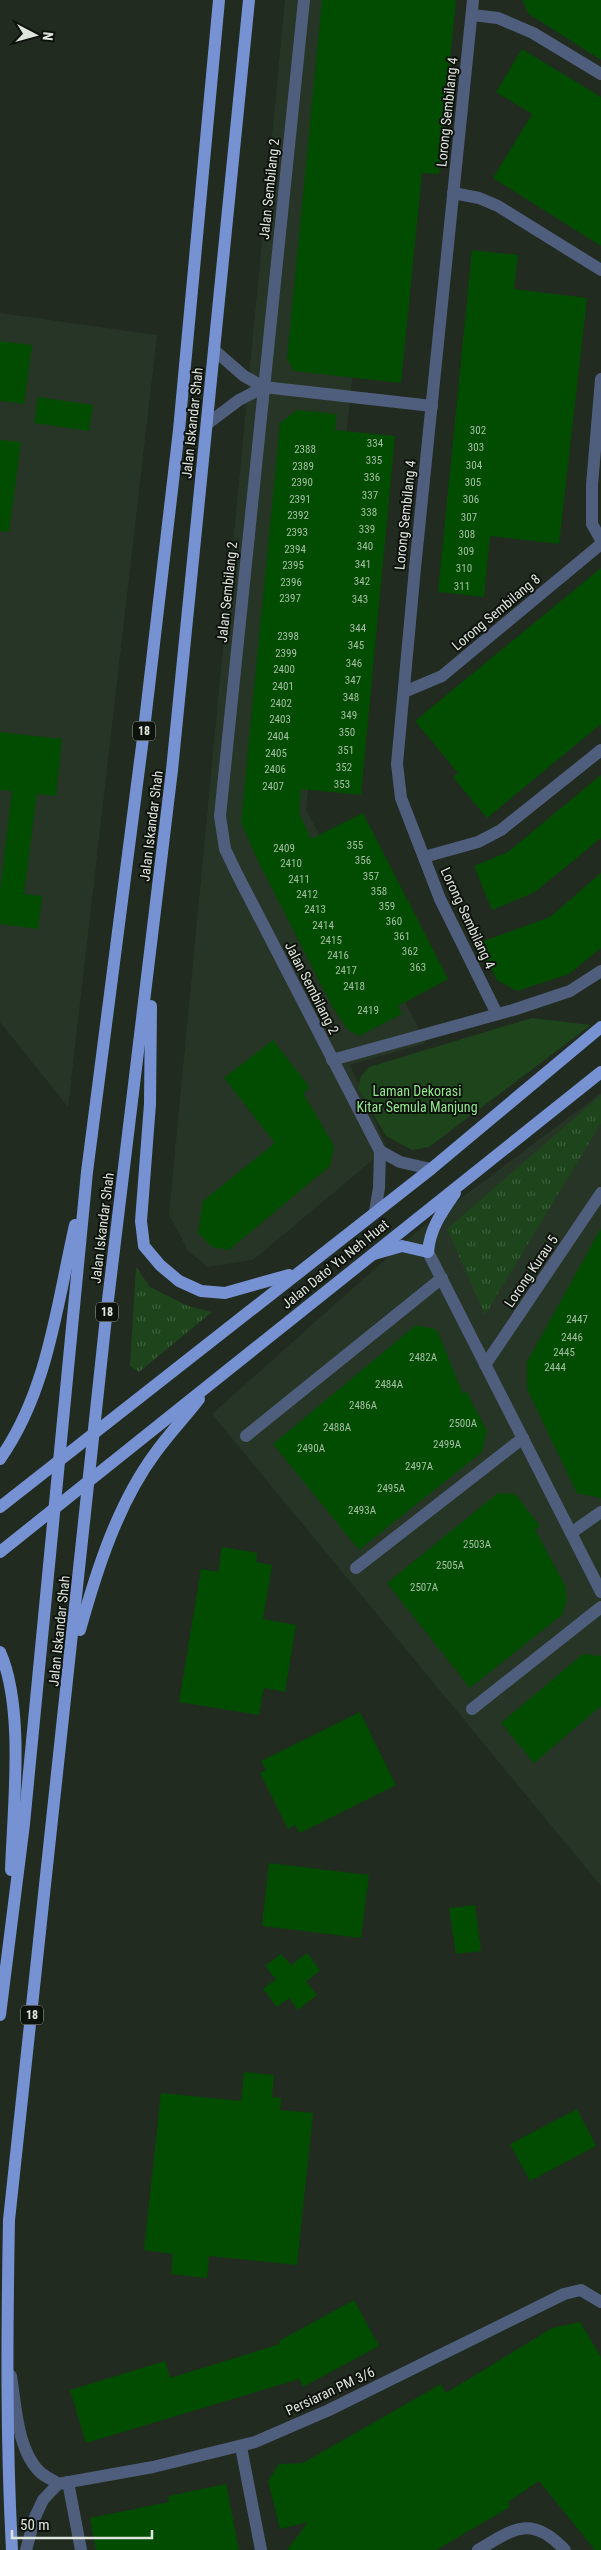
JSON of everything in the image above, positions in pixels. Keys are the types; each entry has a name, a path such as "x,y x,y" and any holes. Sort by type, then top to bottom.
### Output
{"main road":[{"name":"Jalan Iskandar Shah","path":"0,2015 24,1824 87,1172 143,738 179,430 220,0"},
{"name":"Jalan Iskandar Shah","path":"12,2550 8,2474 6,2351 9,2220 95,1432 172,770 249,0"},
{"path":"151,949 150,1104 141,1221 144,1246 160,1265 179,1281 201,1291 225,1293 296,1273"},
{"name":"Jalan Dato' Yu Neh Huat","path":"0,1507 431,1169 601,1027"},
{"name":"Jalan Dato' Yu Neh Huat","path":"0,1552 601,1072"},
{"path":"0,1459 28,1412 43,1368 87,1172"},
{"path":"369,1256 402,1246 428,1252 429,1236 433,1226 462,1182"},
{"path":"70,1663 106,1549 130,1497 155,1453 216,1378"},
{"path":"0,1652 9,1675 15,1727 8,1950"}],"street":[{"name":"Jalan Sembilang 2","path":"304,0 221,797 222,830 225,849 237,874 380,1151 379,1188 375,1212"},
{"name":"Lorong Sembilang 4","path":"473,0 397,764 401,798 440,899 497,1014"},
{"path":"472,15 498,18 533,33 601,74"},
{"path":"453,193 479,198 498,206 601,270"},
{"path":"214,350 244,376 264,387 432,406"},
{"path":"601,379 592,484 592,524 601,540"},
{"path":"207,424 239,400 264,387"},
{"name":"Lorong Sembilang 8","path":"404,692 442,676 601,544"},
{"path":"424,857 478,842 502,830 601,750"},
{"path":"332,1060 497,1014 570,990 601,970"},
{"path":"380,1151 400,1162 431,1169"},
{"name":"Lorong Kurau 5","path":"485,1365 601,1193"},
{"path":"428,1252 601,1592"},
{"path":"246,1436 442,1278"},
{"path":"356,1568 523,1438"},
{"path":"571,1532 601,1512"},
{"path":"472,1709 601,1607"},
{"name":"Persiaran PM 3/6","path":"63,2483 153,2467 241,2446 329,2410 564,2294 581,2290 599,2301"},
{"path":"6,2351 21,2434 29,2456 41,2473 63,2483"},
{"path":"241,2446 260,2550"},
{"path":"26,2550 35,2517 43,2500 63,2483"},
{"path":"63,2483 81,2550"},
{"path":"478,2550 515,2529 530,2528 550,2534 565,2550"}],"shaded area":[{"path":"285,0 393,0 306,809 426,1043 350,1065 387,1148 253,1260 208,1267 188,1251 169,1214"},
{"path":"0,313 157,335 68,1107 0,1022"},
{"path":"601,1093 601,1886 212,1414 415,1233"}],"green space":[{"name":"Laman Dekorasi Kitar Semula Manjung","path":"532,1018 591,1025 429,1147 412,1150 386,1136 358,1088 361,1076 369,1067"},
{"path":"601,1095 601,1123 485,1315 447,1229"},
{"path":"136,1267 150,1287 188,1306 212,1312 139,1372 130,1366"}],"building":[{"path":"322,0 456,0 439,174 422,173 401,383 294,371 287,359"},
{"path":"522,0 601,0 601,60 529,14"},
{"path":"522,49 601,97 601,246 493,178 532,114 496,92"},
{"path":"472,250 518,255 514,289 587,298 559,544 490,536 484,597 438,592"},
{"path":"0,341 32,345 24,404 0,401"},
{"path":"38,397 93,405 89,431 34,423"},
{"path":"297,410 337,414 335,430 395,436 361,795 301,789 299,813 311,839 363,813 448,979 398,1006 402,1014 359,1036 348,1030 332,1006 256,857 241,822 280,423"},
{"path":"0,440 21,442 9,532 0,531"},
{"path":"601,568 601,724 487,818 453,777 458,773 415,721"},
{"path":"0,732 62,739 56,796 37,794 24,894 42,896 38,929 0,924 0,891 12,791 0,790"},
{"path":"601,775 601,838 535,892 492,910 474,866 508,852"},
{"path":"601,873 601,948 569,974 517,991 497,980 478,943 550,917"},
{"path":"273,1040 310,1088 303,1093 334,1146 330,1166 229,1250 212,1247 198,1233 203,1201 275,1143 224,1078"},
{"path":"601,1228 601,1498 577,1493 527,1389 527,1362"},
{"path":"416,1325 437,1330 463,1394 466,1391 487,1431 482,1452 359,1550 273,1444"},
{"path":"498,1493 515,1494 540,1526 535,1530 565,1585 567,1600 562,1615 470,1688 387,1583"},
{"path":"222,1547 257,1553 256,1562 272,1565 263,1619 296,1625 285,1692 264,1688 259,1715 179,1702 201,1569 218,1572"},
{"path":"583,1654 601,1656 601,1706 534,1763 501,1723"},
{"path":"360,1712 396,1785 300,1833 295,1825 288,1829 260,1773 266,1770 261,1761"},
{"path":"269,1863 369,1875 361,1938 262,1926"},
{"path":"475,1905 481,1951 456,1954 449,1908"},
{"path":"307,1953 320,1970 306,1982 317,1995 298,2010 289,1998 277,2007 263,1989 276,1979 265,1966 281,1954 291,1965"},
{"path":"244,2072 274,2075 272,2097 281,2098 280,2110 313,2113 297,2265 209,2256 207,2278 171,2274 173,2254 144,2250 161,2093 241,2101"},
{"path":"577,2109 596,2146 530,2181 510,2144"},
{"path":"354,2300 379,2346 303,2387 299,2379 86,2443 70,2390 165,2361 170,2378 280,2344 279,2341"},
{"path":"580,2322 601,2357 601,2550 595,2550 539,2481 508,2502 510,2507 436,2550 287,2550 308,2522 280,2529 268,2481 279,2464 303,2463 441,2384 446,2393 552,2328"},
{"path":"226,2484 239,2550 96,2550 90,2518 169,2502 168,2496"}]}
